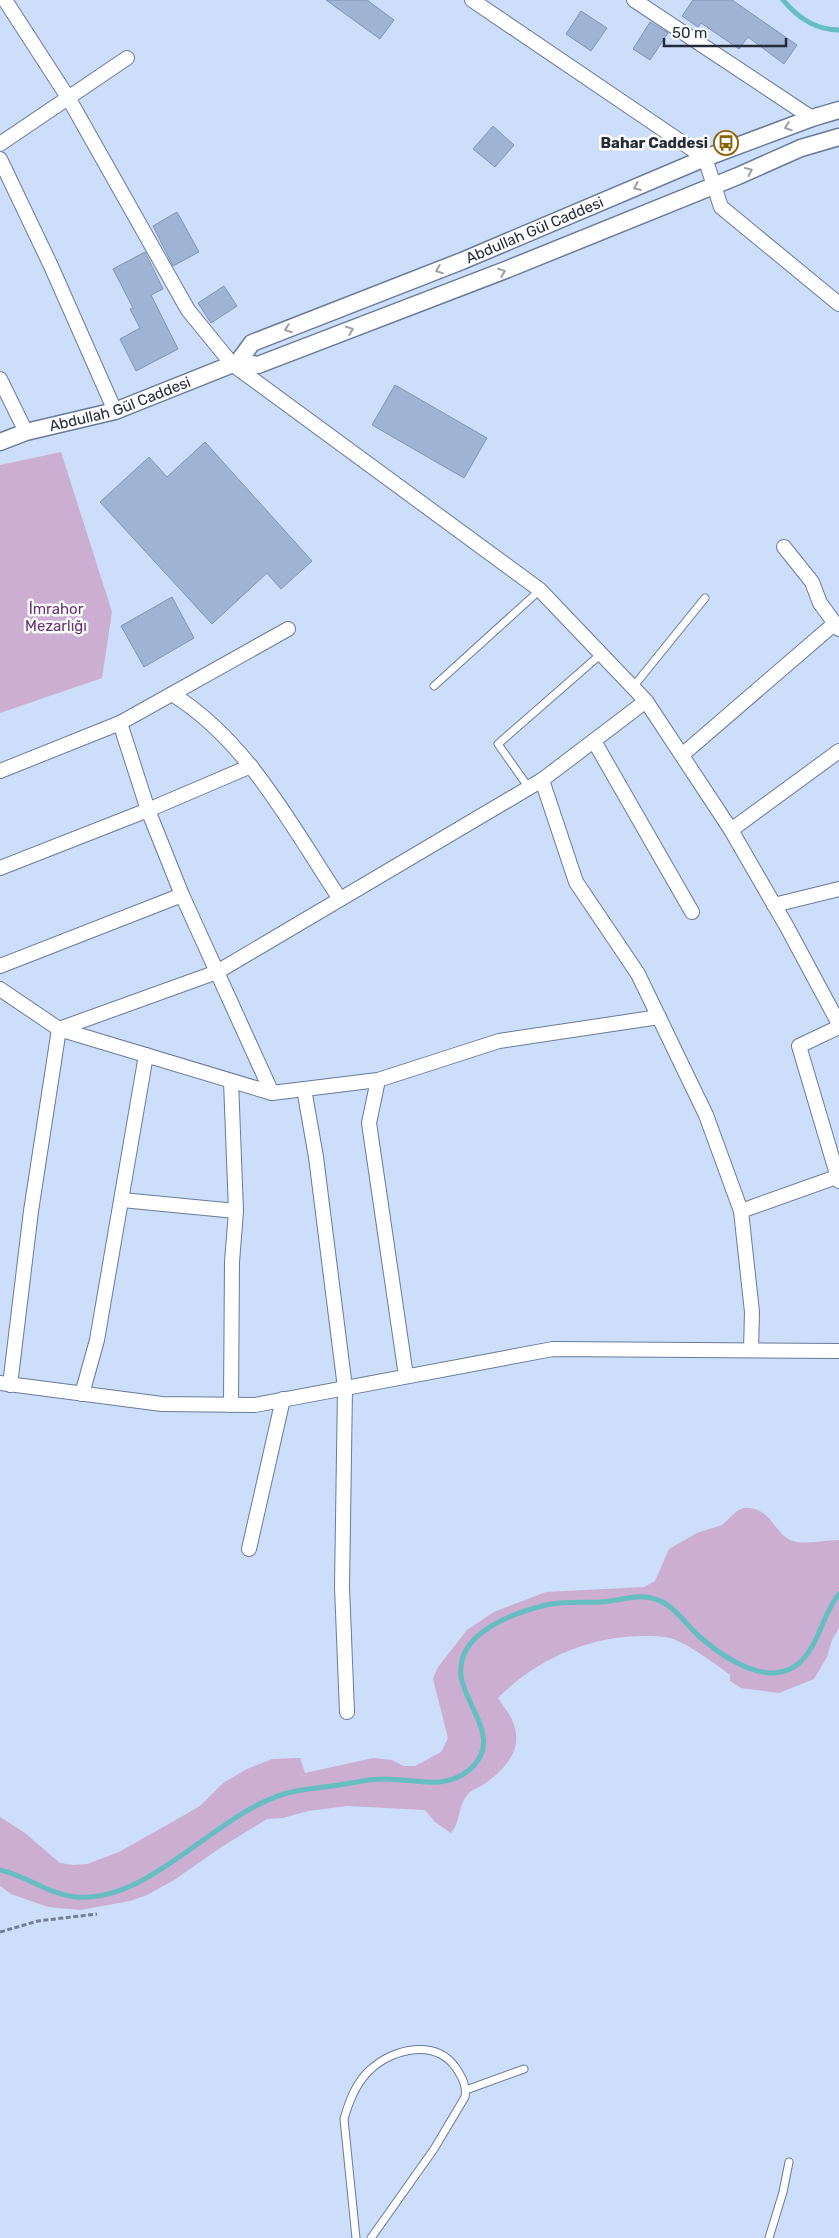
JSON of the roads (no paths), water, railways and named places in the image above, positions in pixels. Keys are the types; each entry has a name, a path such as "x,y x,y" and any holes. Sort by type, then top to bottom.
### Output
{"street":[{"path":"5,0 69,99 188,310 235,363 540,590 646,701 731,830 839,1025 799,1046 838,1178 741,1211"},
{"path":"472,0 705,158 721,207 839,304"},
{"path":"634,0 812,118"},
{"path":"0,144 127,58"},
{"name":"Abdullah Gül Caddesi","path":"235,363 252,343 462,261 705,158 812,118 837,111"},
{"name":"Abdullah Gül Caddesi","path":"0,442 26,432 115,411 235,363 258,365 508,269 801,148 839,138"},
{"path":"0,159 51,266 115,411"},
{"path":"0,379 26,432"},
{"path":"682,756 837,626 820,603 812,582 784,547"},
{"path":"0,771 120,724 288,629"},
{"path":"172,694 195,708 251,766 340,899"},
{"path":"59,1029 217,972 542,780 646,701"},
{"path":"120,724 148,810 182,895 272,1093"},
{"path":"594,741 692,912"},
{"path":"731,830 839,751"},
{"path":"0,868 148,810 251,766"},
{"path":"542,780 576,882 638,974 706,1115 741,1211 752,1312 751,1350"},
{"path":"774,905 839,889"},
{"path":"0,966 182,895"},
{"path":"0,988 59,1029 272,1093 378,1080 499,1042 659,1017"},
{"path":"59,1029 5,1384 162,1404 255,1405 553,1348 839,1350"},
{"path":"82,1394 97,1340 146,1056"},
{"path":"378,1080 369,1123 406,1376"},
{"path":"231,1081 236,1211 232,1262 231,1405"},
{"path":"304,1089 316,1156 345,1388 342,1588 347,1712"},
{"path":"122,1200 236,1211"},
{"path":"249,1549 283,1399"}],"lane":[{"path":"434,686 540,590"},
{"path":"633,687 705,598"},
{"path":"529,788 498,744 601,654"},
{"path":"356,2238 344,2119 348,2105 361,2079 371,2068 392,2056 418,2049 439,2053 450,2061 459,2073 466,2090 458,2111 439,2142 372,2238"},
{"path":"466,2090 524,2069"},
{"path":"769,2238 783,2192 789,2162"}],"waterway":[{"path":"783,0 794,12 815,25 839,30"},
{"path":"0,1870 20,1876 67,1896 105,1895 133,1885 160,1870 241,1814 268,1800 296,1791 369,1780 394,1779 438,1782 458,1777 468,1771 478,1760 483,1748 480,1724 464,1688 461,1676 462,1661 468,1648 477,1637 489,1627 518,1613 560,1603 601,1602 648,1597 662,1602 674,1610 700,1637 734,1661 760,1672 773,1673 786,1671 805,1657 816,1640 828,1611 839,1594"}],"place":[{"name":"Bahar Caddesi","path":"726,143"}],"park label":[{"name":"İmrahor Mezarlığı","path":"56,618"}]}
